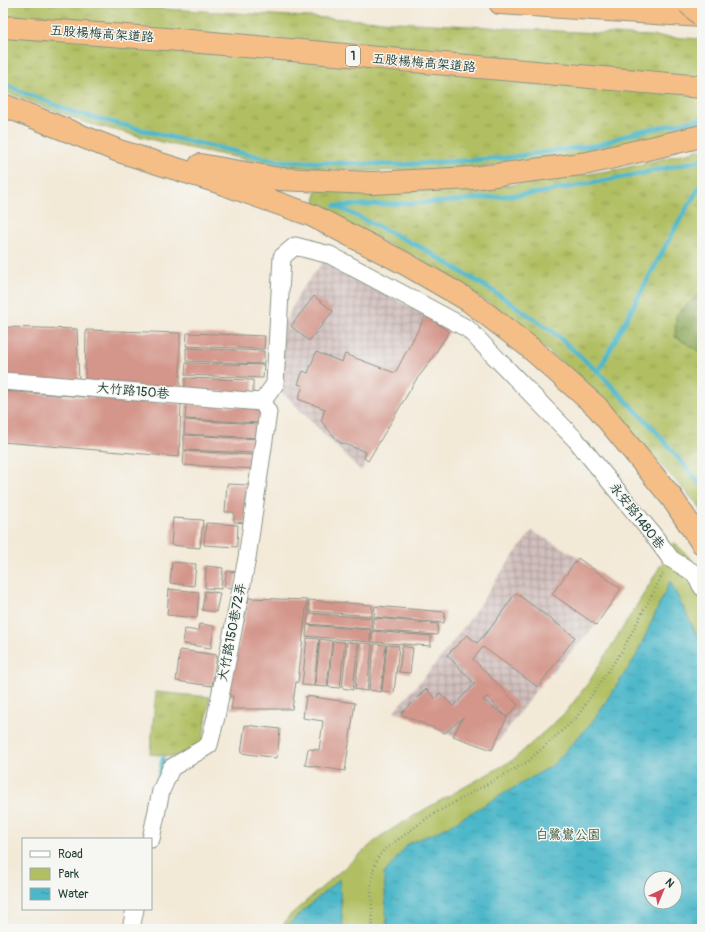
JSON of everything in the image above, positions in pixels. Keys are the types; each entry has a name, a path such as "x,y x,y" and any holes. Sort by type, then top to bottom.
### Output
{"highway":[{"path":"500,3 702,16"},
{"path":"688,3 702,16"},
{"name":"五股楊梅高架道路","path":"3,27 179,40 702,87"},
{"path":"3,105 119,151 215,181 311,216 404,263 468,300 528,346 597,407 672,498 702,543"},
{"path":"76,134 185,162 279,179 372,183 473,178 581,164 702,136"}],"street":[{"name":"永安路1480巷","path":"262,402 275,384 282,257 295,246 330,255 468,329 576,440 671,559 694,572 702,587"},
{"name":"大竹路150巷","path":"3,381 262,402"},
{"name":"大竹路150巷72弄","path":"151,838 161,791 171,768 209,745 211,738 247,558 268,412 262,402"},
{"path":"131,929 135,910"}],"path":[{"path":"373,929 371,888 373,871 378,857 384,850 430,816 527,762 576,718 622,652 671,559"}],"shaded area":[{"path":"324,261 426,315 449,332 416,380 361,471 281,391 283,325 301,290"},
{"path":"532,531 578,557 621,589 596,625 538,687 492,750 445,733 394,711 429,672 467,623 507,564"}],"green space":[{"path":"3,3 57,3 702,39 702,129 601,154 460,170 357,171 279,166 174,145 87,123 3,91"},
{"path":"702,149 702,512 698,505 587,384 497,308 421,260 315,209 316,190 409,191 511,185 621,169"},
{"path":"702,291 701,352 675,337 676,315"},
{"name":"白鷺鸞公園","path":"674,542 702,570 702,929 281,929 288,917 381,836 427,808 513,760 566,712 589,682"},
{"path":"156,692 210,697 202,745 179,757 150,754"}],"water":[{"name":"白鷺鸞公園","path":"670,581 702,645 702,929 387,929 384,874 408,844 443,829 553,765 592,722 635,658"},
{"path":"339,879 343,929 286,929 291,922"}],"building":[{"path":"314,296 333,311 309,341 291,326"},
{"path":"426,315 449,332 416,380 368,461 364,458 366,452 339,442 321,421 325,409 298,399 303,386 298,384 303,371 308,373 316,352 342,362 345,354 395,373"},
{"path":"3,327 77,329 79,383 3,377"},
{"path":"86,330 180,333 180,390 85,384"},
{"path":"187,333 265,336 264,349 186,346"},
{"path":"186,348 264,351 264,364 186,361"},
{"path":"186,363 264,365 263,378 185,375"},
{"path":"185,378 253,380 253,393 185,390"},
{"path":"3,391 181,404 179,457 3,442"},
{"path":"186,404 261,408 260,423 185,419"},
{"path":"185,420 260,424 259,438 184,434"},
{"path":"184,435 259,439 258,453 184,450"},
{"path":"184,451 258,455 258,469 183,465"},
{"path":"227,484 249,485 246,523 234,522 234,512 225,512"},
{"path":"173,518 203,520 200,548 171,545"},
{"path":"206,523 238,525 237,547 204,545"},
{"path":"578,558 621,589 596,625 552,594"},
{"path":"172,562 196,564 194,586 170,583"},
{"path":"206,566 223,568 221,589 205,588"},
{"path":"227,571 237,572 234,588 224,587"},
{"path":"169,589 199,592 197,618 167,615"},
{"path":"205,591 220,593 216,612 202,610"},
{"path":"516,593 575,637 538,687 483,647 473,659 518,705 507,717 492,750 453,736 463,717 445,733 401,714 426,689 435,698 440,693 453,706 475,684 447,655 467,635 477,643 489,630","holes":["487,697 507,717 483,700"]},
{"path":"249,598 307,600 298,682 296,682 292,709 231,709 233,696 227,696"},
{"path":"309,600 372,605 372,616 308,611"},
{"path":"375,606 445,612 444,623 374,617"},
{"path":"308,613 372,618 371,629 307,624"},
{"path":"374,618 438,624 437,635 373,630"},
{"path":"199,624 214,626 211,648 183,644 185,629 198,631"},
{"path":"307,625 371,630 370,642 306,636"},
{"path":"372,631 431,636 431,646 371,642"},
{"path":"307,638 319,639 314,686 302,685"},
{"path":"320,639 332,641 327,687 315,686"},
{"path":"333,641 345,642 340,688 328,687"},
{"path":"347,642 358,643 353,690 342,688"},
{"path":"360,643 372,644 367,691 355,689"},
{"path":"374,644 386,645 381,692 369,690"},
{"path":"387,645 399,646 394,693 382,691"},
{"path":"402,646 413,648 410,673 399,672"},
{"path":"180,650 217,655 212,686 176,681"},
{"path":"306,696 355,703 345,771 305,765 308,749 319,750 323,721 303,718"},
{"path":"245,725 280,729 277,758 241,753"}],"waterway":[{"path":"3,84 75,113 174,138 278,161 399,165 504,158 598,145 636,132 702,119"},
{"path":"335,206 442,202 538,193 634,175 702,160"},
{"path":"702,183 678,223 598,372 653,428 700,484 702,483"},
{"path":"336,206 424,249 496,293 552,331 598,372"},
{"path":"159,778 163,759"}]}
